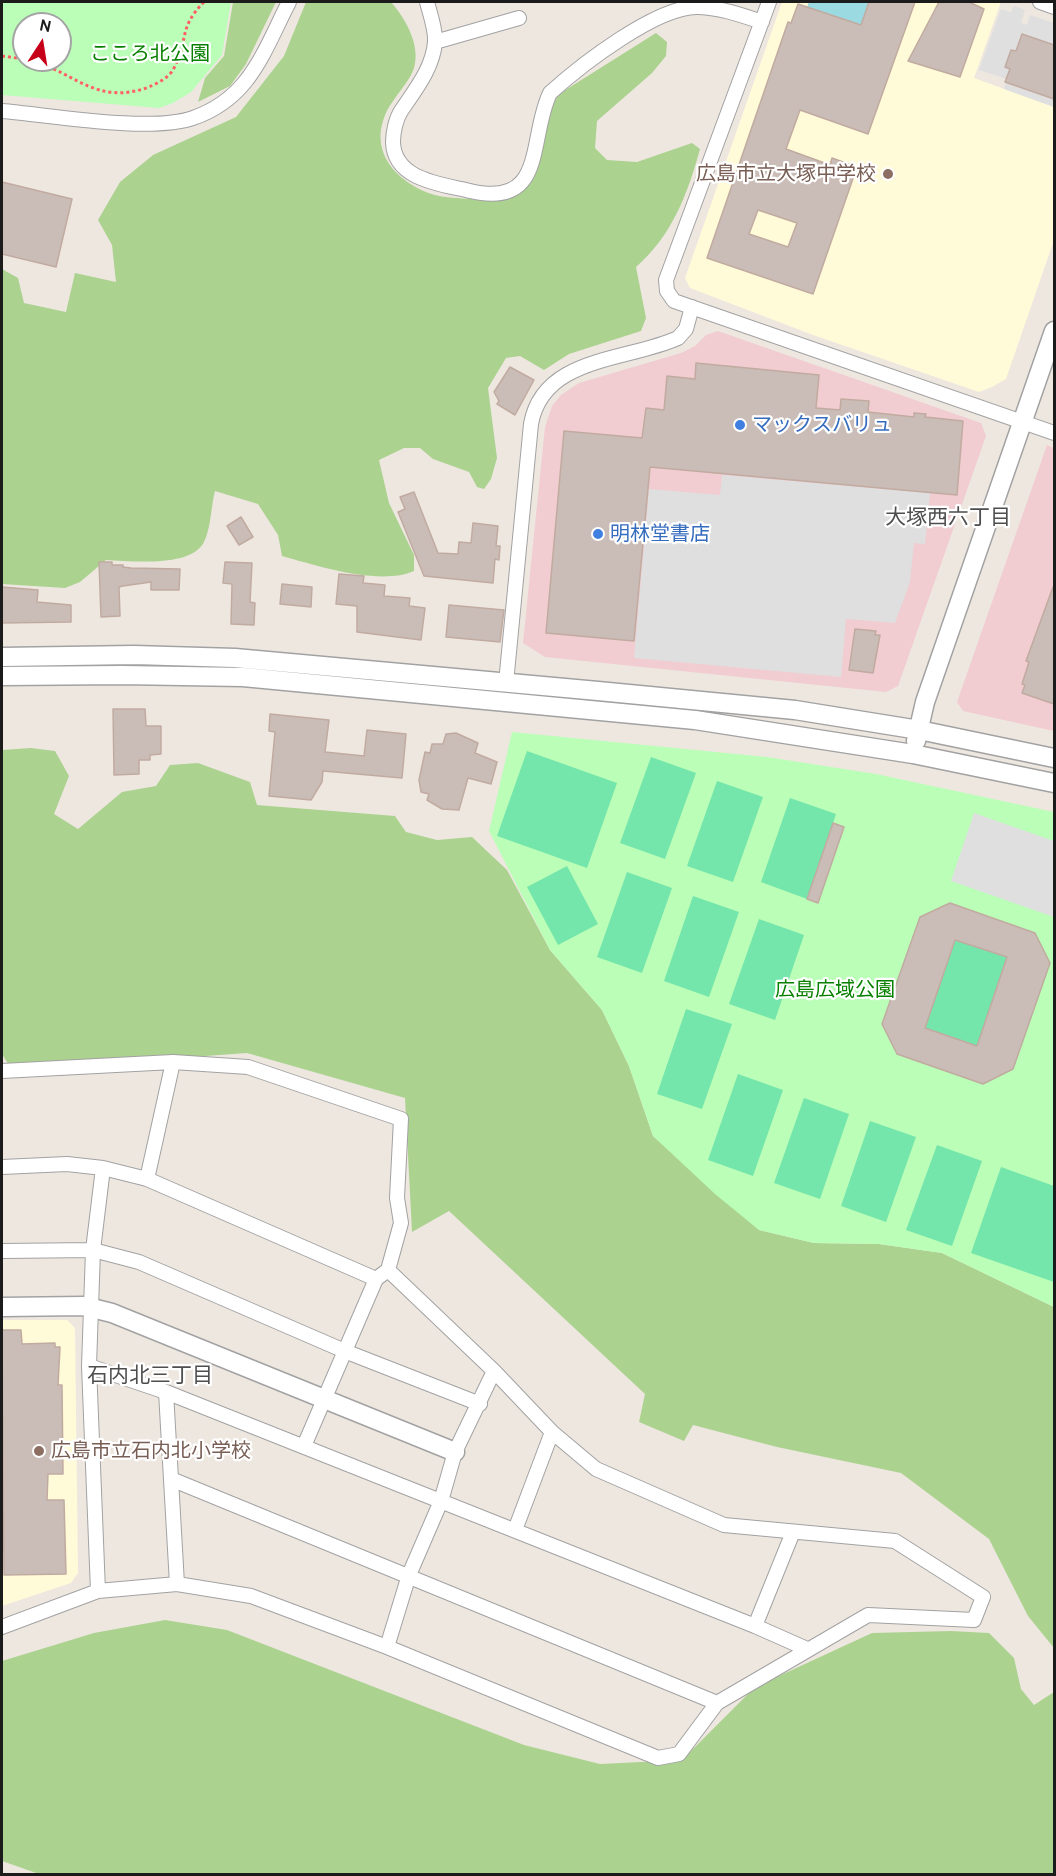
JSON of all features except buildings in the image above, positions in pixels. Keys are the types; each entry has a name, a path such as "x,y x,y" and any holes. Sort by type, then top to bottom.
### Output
{"street":[{"path":"2,111 152,124 191,119 217,108 244,83 263,55 289,2"},
{"path":"428,2 435,42 420,84 399,114 393,135 394,154 406,170 425,180 483,194 503,194 519,188 530,171 542,110 550,93 649,21 672,11 697,6 723,9 762,22"},
{"path":"769,2 666,280 667,291 674,301 1054,433"},
{"path":"1040,2 1054,7"},
{"path":"435,42 519,18"},
{"path":"506,683 531,424 538,402 556,381 575,369 678,338 686,329 692,307"},
{"path":"913,754 925,702 1054,331"},
{"path":"2,657 235,658 795,710 919,730 1054,758"},
{"path":"2,676 192,675 295,681 695,720 913,754 1054,783"},
{"path":"2,1070 173,1062 248,1067 401,1119 397,1198 401,1223 388,1270 376,1280 327,1400 304,1446"},
{"path":"147,1179 173,1062"},
{"path":"2,1167 67,1164 103,1168 147,1179 376,1280"},
{"path":"98,1591 89,1366 93,1250 103,1168"},
{"path":"2,1251 93,1250 139,1262 347,1352 480,1404"},
{"path":"2,1627 98,1591 177,1584 251,1596 387,1647 658,1758 679,1754 717,1702 868,1615 974,1620 983,1597 895,1541 724,1525 596,1469 552,1432 494,1371 388,1270"},
{"path":"2,1307 91,1307 112,1313 455,1452"},
{"path":"89,1366 166,1392 304,1446 755,1626 807,1649"},
{"path":"387,1647 409,1575 441,1501 455,1452 494,1371"},
{"path":"166,1392 177,1584"},
{"path":"515,1530 552,1432"},
{"path":"171,1479 717,1702"},
{"path":"755,1626 794,1532"}],"path":[{"path":"56,72 94,90 139,91 158,84 173,70 181,53 185,28 191,15 204,2"}],"shaded area":[{"name":"広島市立大塚中学校","path":"782,2 1001,2 974,78 1054,107 1054,240 1006,379 992,387 979,392 813,335 690,288 685,278"},
{"path":"1014,6 1025,10 1021,23 1027,25 1030,15 1054,23 1054,107 1004,89 1007,79 979,70 1001,9 1011,12"},
{"path":"718,331 981,423 986,436 898,686 886,692 545,657 523,643 545,427 552,406 561,395 579,383 681,353 695,346 706,335"},
{"path":"1047,445 1054,448 1054,731 963,711 957,702"},
{"path":"722,475 930,493 925,544 914,543 910,582 895,623 846,619 841,677 634,658 649,489 720,495"},
{"path":"974,813 1054,841 1054,917 951,881"},
{"name":"広島市立石内北小学校","path":"2,1320 67,1320 75,1328 78,1573 71,1583 2,1606"}],"green space":[{"name":"こころ北公園","path":"2,2 231,2 222,55 191,92 159,108 2,95"},
{"path":"233,2 276,2 246,64 230,86 198,102 205,78 224,56"},
{"path":"306,2 391,2 396,8 410,32 416,59 412,74 384,118 381,145 385,156 400,176 422,190 448,197 493,201 507,199 520,192 533,177 538,165 549,117 559,94 656,33 667,42 666,56 652,73 597,121 595,148 607,160 637,162 692,143 700,149 690,182 669,228 649,255 636,267 646,318 641,331 569,354 544,370 520,356 506,358 488,388 497,458 491,479 484,489 477,487 469,472 433,459 420,448 404,448 379,460 389,503 414,555 414,571 384,576 349,573 282,556 278,535 258,504 215,491 204,542 187,556 145,562 106,560 80,582 65,588 2,584 2,269 18,278 24,303 66,312 75,273 116,282 112,245 98,220 120,182 153,155 236,117 284,56"},
{"name":"広島広域公園","path":"512,732 767,757 876,774 1054,812 1054,1307 942,1253 879,1244 814,1243 759,1230 715,1194 653,1136 629,1066 602,1010 550,950 489,831"},
{"path":"31,748 55,751 69,776 54,814 78,829 122,792 156,786 170,765 198,763 250,782 257,805 395,816 406,832 437,840 472,837 507,870 550,950 602,1010 629,1066 653,1136 759,1230 814,1243 879,1244 942,1253 1054,1307 1054,1648 1028,1616 989,1539 901,1473 777,1447 693,1425 684,1441 639,1422 645,1394 449,1211 412,1232 405,1098 247,1053 12,1070 2,1054 2,750"},
{"path":"527,751 617,783 587,868 497,836"},
{"path":"651,757 696,773 665,859 620,843"},
{"path":"717,781 763,797 733,882 687,866"},
{"path":"790,798 836,814 807,899 761,882"},
{"path":"567,866 598,924 558,945 527,887"},
{"path":"627,872 672,888 642,973 597,957"},
{"path":"693,896 739,912 709,997 664,981"},
{"path":"950,903 1035,933 1050,963 1013,1069 983,1084 882,1024 920,917"},
{"path":"759,919 804,935 775,1020 729,1004"},
{"path":"686,1009 732,1024 702,1109 657,1094"},
{"path":"738,1074 783,1090 753,1176 708,1160"},
{"path":"804,1098 849,1114 820,1199 774,1183"},
{"path":"870,1121 916,1137 886,1222 841,1206"},
{"path":"937,1145 982,1161 952,1246 906,1230"},
{"path":"1001,1167 1054,1186 1054,1282 971,1253"},
{"path":"165,1620 227,1630 524,1745 600,1764 682,1760 755,1687 872,1633 951,1631 989,1633 1014,1658 1021,1689 1034,1705 1054,1692 1054,1874 39,1874 2,1861 2,1661 94,1633"}],"water":[{"path":"809,2 869,2 861,25 807,7"}],"place":[{"name":"広島市立大塚中学校","path":"888,174"},
{"name":"マックスバリュ","path":"740,425"},
{"name":"明林堂書店","path":"598,534"},
{"name":"広島市立石内北小学校","path":"39,1451"}],"district":[{"name":"大塚西六丁目","path":"948,518"},
{"name":"石内北三丁目","path":"150,1376"}]}
